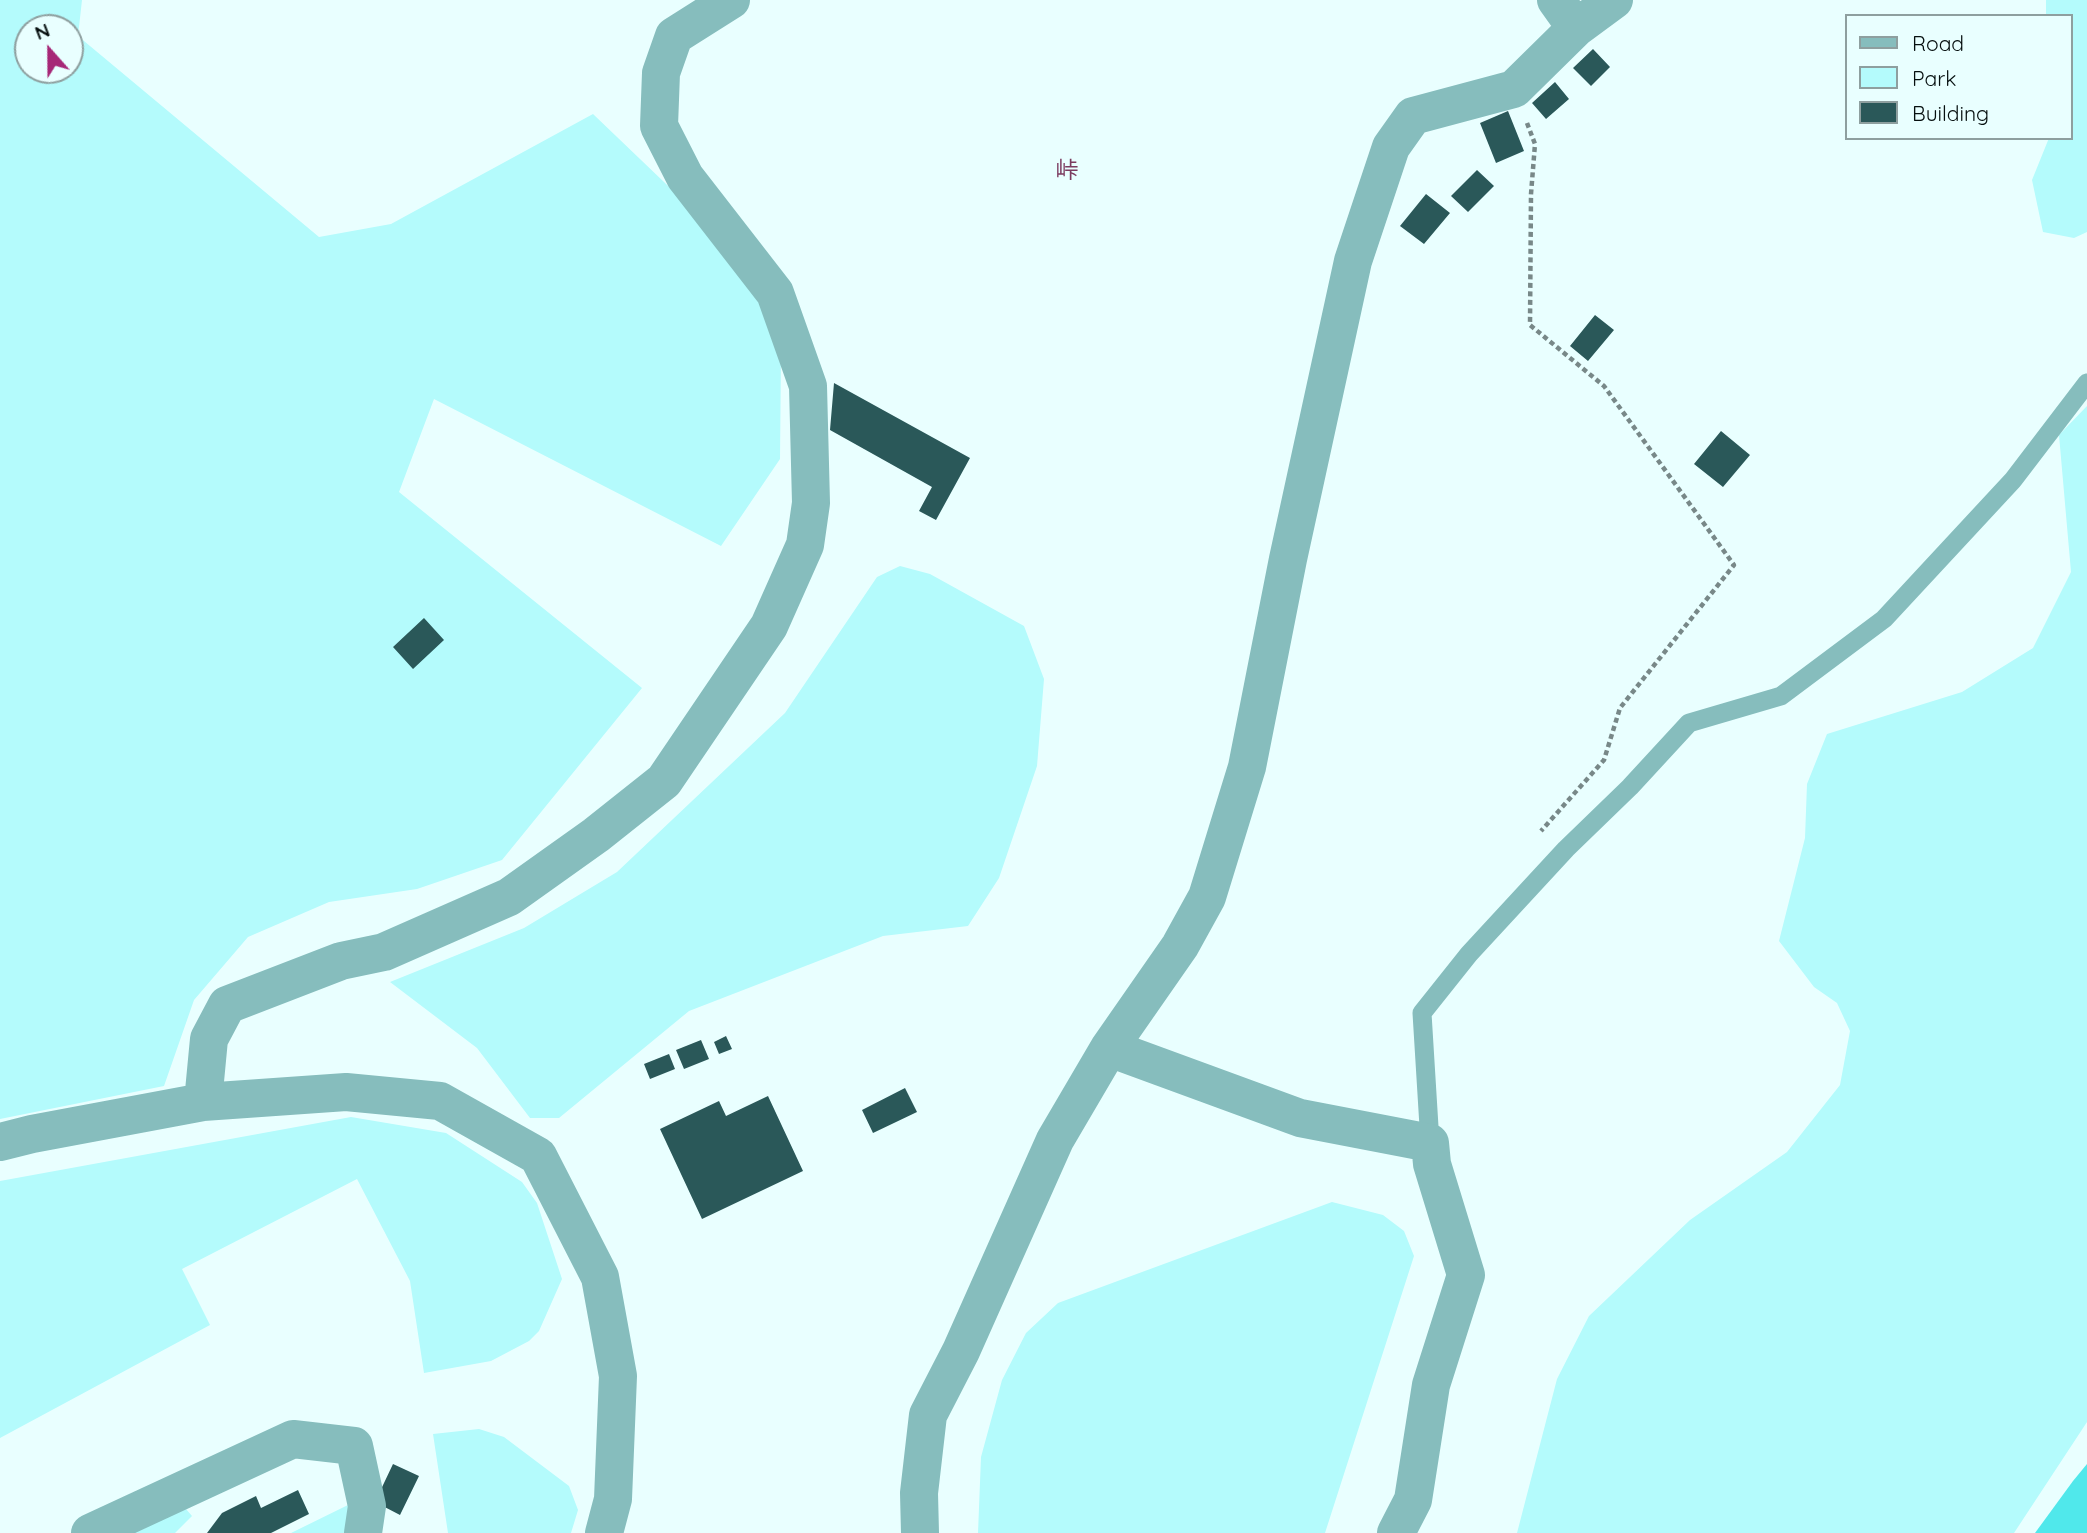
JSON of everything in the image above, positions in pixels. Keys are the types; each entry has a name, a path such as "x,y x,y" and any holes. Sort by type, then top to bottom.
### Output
{"street":[{"path":"204,1102 209,1039 227,1005 341,961 384,952 509,897 596,835 664,781 769,626 805,545 811,503 808,386 775,293 685,177 659,126 661,73 674,36 731,0"},
{"path":"920,1533 919,1493 928,1415 961,1351 1055,1140 1109,1048 1180,946 1207,897 1247,768 1288,559 1353,261 1391,147 1413,116 1514,89 1566,14 1615,0"},
{"path":"1109,1048 1300,1118 1430,1143 1432,1164 1466,1275 1431,1385 1413,1500 1396,1533"},
{"path":"0,1142 204,1102 346,1092 440,1101 538,1156 600,1277 618,1376 612,1499 604,1533"},
{"path":"90,1533 293,1438 354,1446 368,1506 363,1533"}],"lane":[{"path":"1430,1143 1422,1013 1469,954 1566,849 1630,787 1689,723 1781,696 1884,619 2012,481 2087,383"}],"path":[{"path":"1514,89 1535,144 1531,194 1530,325 1604,386 1734,565 1620,708"}],"green space":[{"path":"0,0 82,0 80,14 14,14 14,84 84,84 84,41 319,237 391,224 593,114 735,250 781,348 780,459 721,546 434,399 399,492 642,688 502,860 417,889 329,902 248,937 194,1000 164,1086 0,1119"},
{"path":"2046,0 2087,0 2087,232 2074,238 2043,232 2032,180 2048,140 2073,140 2073,14 2046,14"},
{"path":"2087,406 2087,1422 2014,1533 1517,1533 1557,1379 1589,1316 1690,1220 1787,1152 1840,1085 1850,1031 1837,1003 1814,987 1779,941 1805,838 1807,784 1827,734 1962,692 2033,648 2071,572 2059,435"},
{"path":"900,566 930,574 1024,626 1044,679 1037,766 999,878 968,926 883,936 689,1011 559,1118 530,1118 477,1048 390,982 524,928 617,872 785,713 877,577"},
{"path":"351,1117 446,1133 522,1182 537,1203 562,1279 539,1331 529,1341 491,1361 424,1373 410,1281 357,1179 182,1269 210,1325 0,1438 0,1181"},
{"path":"1332,1202 1383,1215 1404,1231 1414,1256 1325,1533 978,1533 981,1457 1002,1380 1026,1333 1058,1303"},
{"path":"479,1429 504,1437 569,1486 578,1510 571,1533 448,1533 433,1434"},
{"path":"348,1505 351,1533 291,1533"},
{"path":"186,1509 192,1516 175,1533 122,1533"}],"water":[{"path":"2087,1464 2087,1533 2035,1533 2073,1481"}],"building":[{"path":"1593,49 1610,67 1591,86 1573,68"},
{"path":"1555,82 1569,99 1546,119 1532,103"},
{"path":"1508,111 1524,151 1496,163 1480,123"},
{"path":"1477,170 1494,186 1468,212 1451,196"},
{"path":"1426,194 1450,213 1424,244 1400,226"},
{"path":"1595,315 1614,330 1588,361 1570,346"},
{"path":"834,383 970,458 936,520 919,511 932,487 830,430"},
{"path":"1721,431 1750,455 1723,487 1694,464"},
{"path":"424,618 444,640 413,669 393,647"},
{"path":"726,1036 732,1049 719,1054 714,1042"},
{"path":"701,1040 709,1059 684,1069 676,1050"},
{"path":"669,1054 675,1069 650,1079 644,1064"},
{"path":"905,1088 917,1112 873,1133 862,1110"},
{"path":"768,1096 803,1171 702,1219 660,1129 719,1101 726,1116"},
{"path":"393,1464 419,1476 400,1515 375,1502"},
{"path":"298,1490 309,1514 271,1533 207,1533 222,1513 256,1496 261,1508"}],"district":[{"name":"峠","path":"1067,171"}]}
